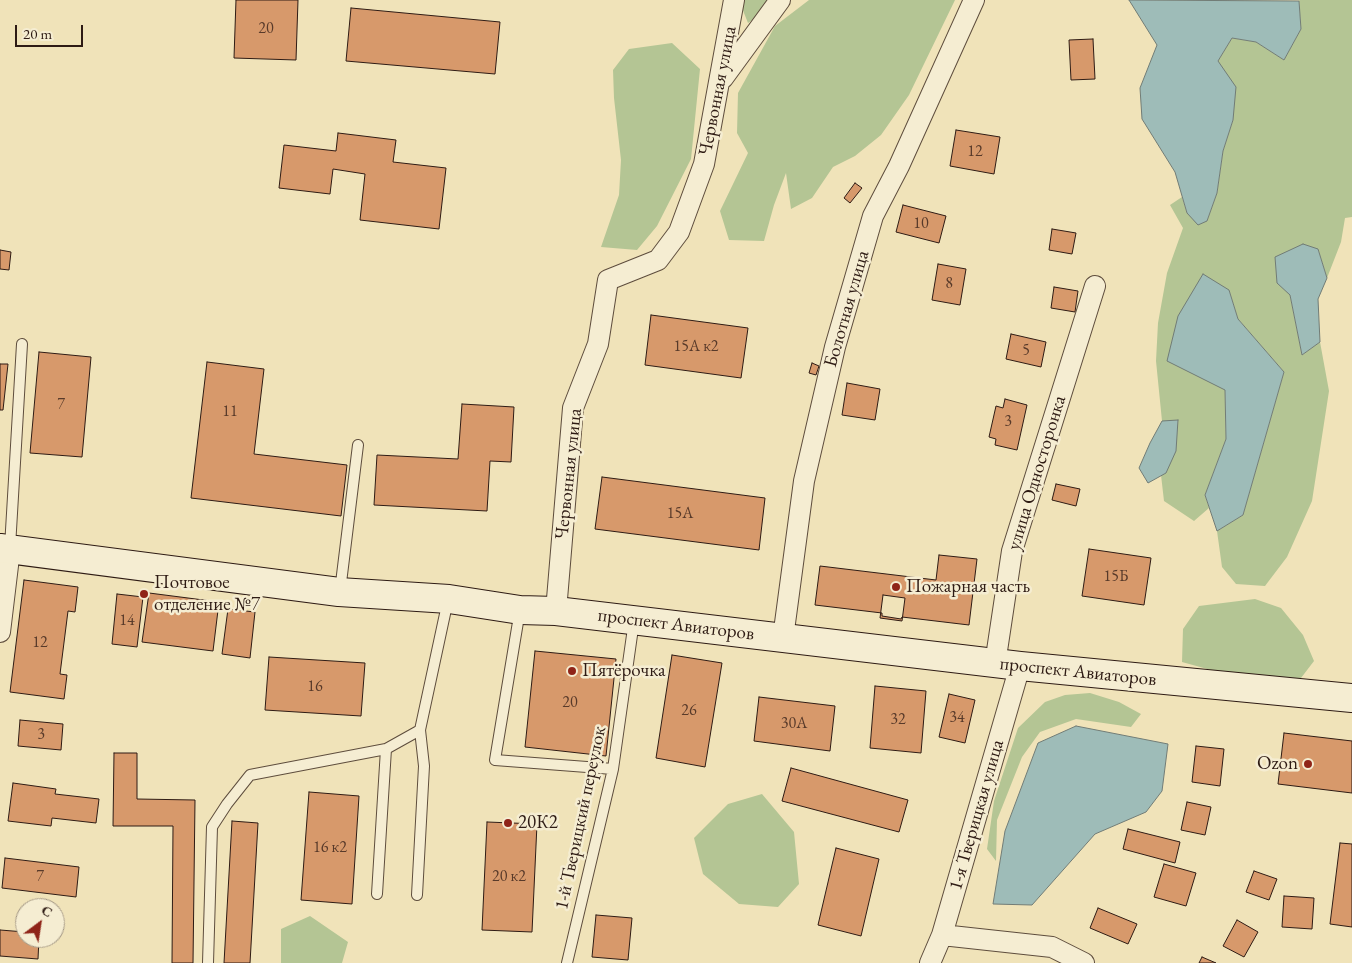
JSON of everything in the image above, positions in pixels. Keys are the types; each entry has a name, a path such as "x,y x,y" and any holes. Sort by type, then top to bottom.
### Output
{"street":[{"name":"Червонная улица","path":"556,611 573,408 598,344 608,280 658,260 678,232 704,164 734,0"},
{"path":"720,82 780,0"},
{"name":"Болотная улица","path":"783,638 804,481 835,347 873,216 899,166 974,0"},
{"name":"улица Односторонка","path":"1008,665 1012,551 1095,286"},
{"path":"0,632 5,548"},
{"name":"проспект Авиаторов","path":"5,548 340,592 449,599 520,610 556,611 1008,665 1352,698"},
{"name":"1-я Тверицкая улица","path":"930,963 942,935 1008,665"},
{"path":"942,935 1052,947 1084,963"}],"lane":[{"path":"5,548 22,344"},
{"path":"340,592 358,445"},
{"path":"417,895 424,766 420,730 449,599"},
{"path":"520,610 495,760 614,769"},
{"name":"1-й Тверицкий переулок","path":"566,963 614,769 634,620"},
{"path":"208,963 212,827 250,775 386,749 420,730"},
{"path":"377,894 386,749"}],"green space":[{"path":"744,0 770,0 760,15 748,23 742,8"},
{"path":"809,0 955,0 909,95 881,135 855,156 833,167 812,198 791,209 786,173 774,205 764,241 729,240 720,211 748,153 737,133 738,93 775,26"},
{"path":"1299,0 1352,0 1352,217 1345,218 1341,242 1327,278 1318,249 1290,295 1302,355 1320,342 1329,391 1312,501 1287,557 1265,586 1236,584 1222,567 1217,531 1243,515 1284,372 1238,319 1229,290 1225,390 1226,439 1205,495 1209,508 1194,521 1164,501 1161,475 1166,472 1178,421 1162,421 1156,361 1158,323 1167,273 1183,228 1170,205 1182,197 1187,213 1207,221 1217,193 1223,151 1233,120 1218,61 1232,38 1256,42 1284,60 1301,29"},
{"path":"672,43 700,69 691,159 657,226 637,250 601,247 619,195 621,160 613,70 629,49"},
{"path":"1255,599 1281,608 1303,635 1314,661 1301,678 1283,679 1211,670 1182,662 1183,629 1199,606"},
{"path":"1090,693 1119,702 1141,714 1131,727 1076,719 1040,732 1022,757 997,820 996,861 987,849 994,801 1018,728 1045,702 1065,695"},
{"path":"762,794 794,832 799,884 778,907 739,904 703,874 694,838 728,804"},
{"path":"310,916 348,942 342,963 281,963 281,929"}],"water":[{"path":"1129,0 1299,1 1301,29 1284,60 1256,42 1232,38 1218,61 1236,87 1233,120 1223,151 1217,193 1207,221 1198,225 1187,213 1175,172 1142,119 1140,88 1157,45"},
{"path":"1303,244 1318,249 1327,278 1318,299 1320,342 1302,355 1290,295 1277,283 1275,257"},
{"path":"1203,274 1229,290 1238,319 1284,372 1243,515 1217,531 1205,495 1226,439 1225,390 1167,361 1178,316"},
{"path":"1178,420 1176,451 1166,473 1148,483 1139,468 1150,443 1162,421"},
{"path":"1076,726 1168,744 1162,791 1146,812 1095,834 1032,905 993,904 1005,831 1038,743"}],"building":[{"path":"236,0 298,0 296,60 234,58"},
{"path":"351,8 500,22 495,74 346,61"},
{"path":"1093,39 1095,79 1071,80 1069,40"},
{"path":"956,130 1000,137 994,174 950,166"},
{"path":"338,133 396,140 393,162 446,168 439,229 360,220 365,174 333,169 330,194 279,188 284,145 336,151"},
{"path":"855,183 862,188 850,203 844,198"},
{"path":"903,205 946,216 939,243 896,232"},
{"path":"1052,229 1076,233 1072,254 1049,250"},
{"path":"0,250 11,252 9,270 0,269"},
{"path":"938,264 966,269 960,305 932,300"},
{"path":"1054,287 1078,291 1075,312 1051,308"},
{"path":"651,315 748,328 741,378 645,365"},
{"path":"1011,334 1046,342 1041,367 1006,359"},
{"path":"39,352 91,357 82,457 30,453"},
{"path":"207,362 264,369 254,454 347,465 341,516 191,498"},
{"path":"812,363 819,366 816,375 809,373"},
{"path":"0,364 8,364 3,410 0,410"},
{"path":"847,383 880,389 875,420 842,415"},
{"path":"1005,399 1027,405 1017,450 995,445 996,439 989,437 996,406 1003,408"},
{"path":"462,404 514,407 511,462 490,461 487,511 374,505 377,455 458,459"},
{"path":"602,477 765,498 759,550 595,529"},
{"path":"1056,484 1080,489 1076,506 1052,500"},
{"path":"1089,549 1151,558 1144,605 1082,596"},
{"name":"Пожарная часть","path":"939,555 977,559 969,625 902,617 901,619 882,616 882,613 815,605 820,566 936,580"},
{"path":"24,580 78,587 75,612 68,611 60,674 67,675 64,699 10,692"},
{"path":"149,593 219,602 213,651 142,642"},
{"path":"117,594 143,597 137,647 112,644"},
{"path":"883,595 905,598 902,621 880,618"},
{"path":"228,609 255,612 250,658 222,654"},
{"path":"535,651 616,659 606,756 525,747"},
{"path":"672,655 722,663 705,767 656,758"},
{"path":"269,657 365,663 361,716 265,710"},
{"path":"875,686 926,691 921,753 870,748"},
{"path":"949,694 975,700 965,743 939,737"},
{"path":"759,697 835,706 830,751 754,741"},
{"path":"20,720 63,724 61,750 18,746"},
{"path":"1284,733 1352,741 1352,793 1278,784"},
{"path":"1196,746 1224,749 1220,786 1192,782"},
{"path":"114,753 137,753 137,799 195,800 193,963 172,963 173,826 113,826"},
{"path":"791,768 908,800 899,832 782,801"},
{"path":"13,783 56,789 55,794 99,799 96,823 52,818 51,826 8,821"},
{"path":"309,792 359,796 352,904 301,900"},
{"path":"1187,802 1211,807 1205,835 1181,830"},
{"path":"232,821 258,823 250,963 224,963"},
{"path":"487,822 537,824 532,932 482,930"},
{"path":"1128,829 1180,842 1175,863 1123,849"},
{"path":"1340,843 1352,844 1352,927 1330,924"},
{"path":"836,848 879,859 861,936 818,925"},
{"path":"5,858 79,867 76,897 2,888"},
{"path":"1164,864 1196,873 1186,906 1154,897"},
{"path":"1254,871 1277,879 1269,900 1246,892"},
{"path":"1284,896 1314,898 1312,929 1282,927"},
{"path":"1098,908 1137,924 1128,944 1090,928"},
{"path":"596,915 632,918 628,960 592,957"},
{"path":"1237,920 1258,932 1244,957 1223,946"},
{"path":"0,930 15,931 15,948 39,948 38,959 0,956"},
{"path":"1202,957 1216,963 1199,963"}],"place":[{"name":"Пожарная часть","path":"896,587"},
{"name":"Почтовое отделение №7","path":"144,594"},
{"name":"Пятёрочка","path":"572,671"},
{"name":"Ozon","path":"1308,764"},
{"name":"20К2","path":"508,823"}]}
